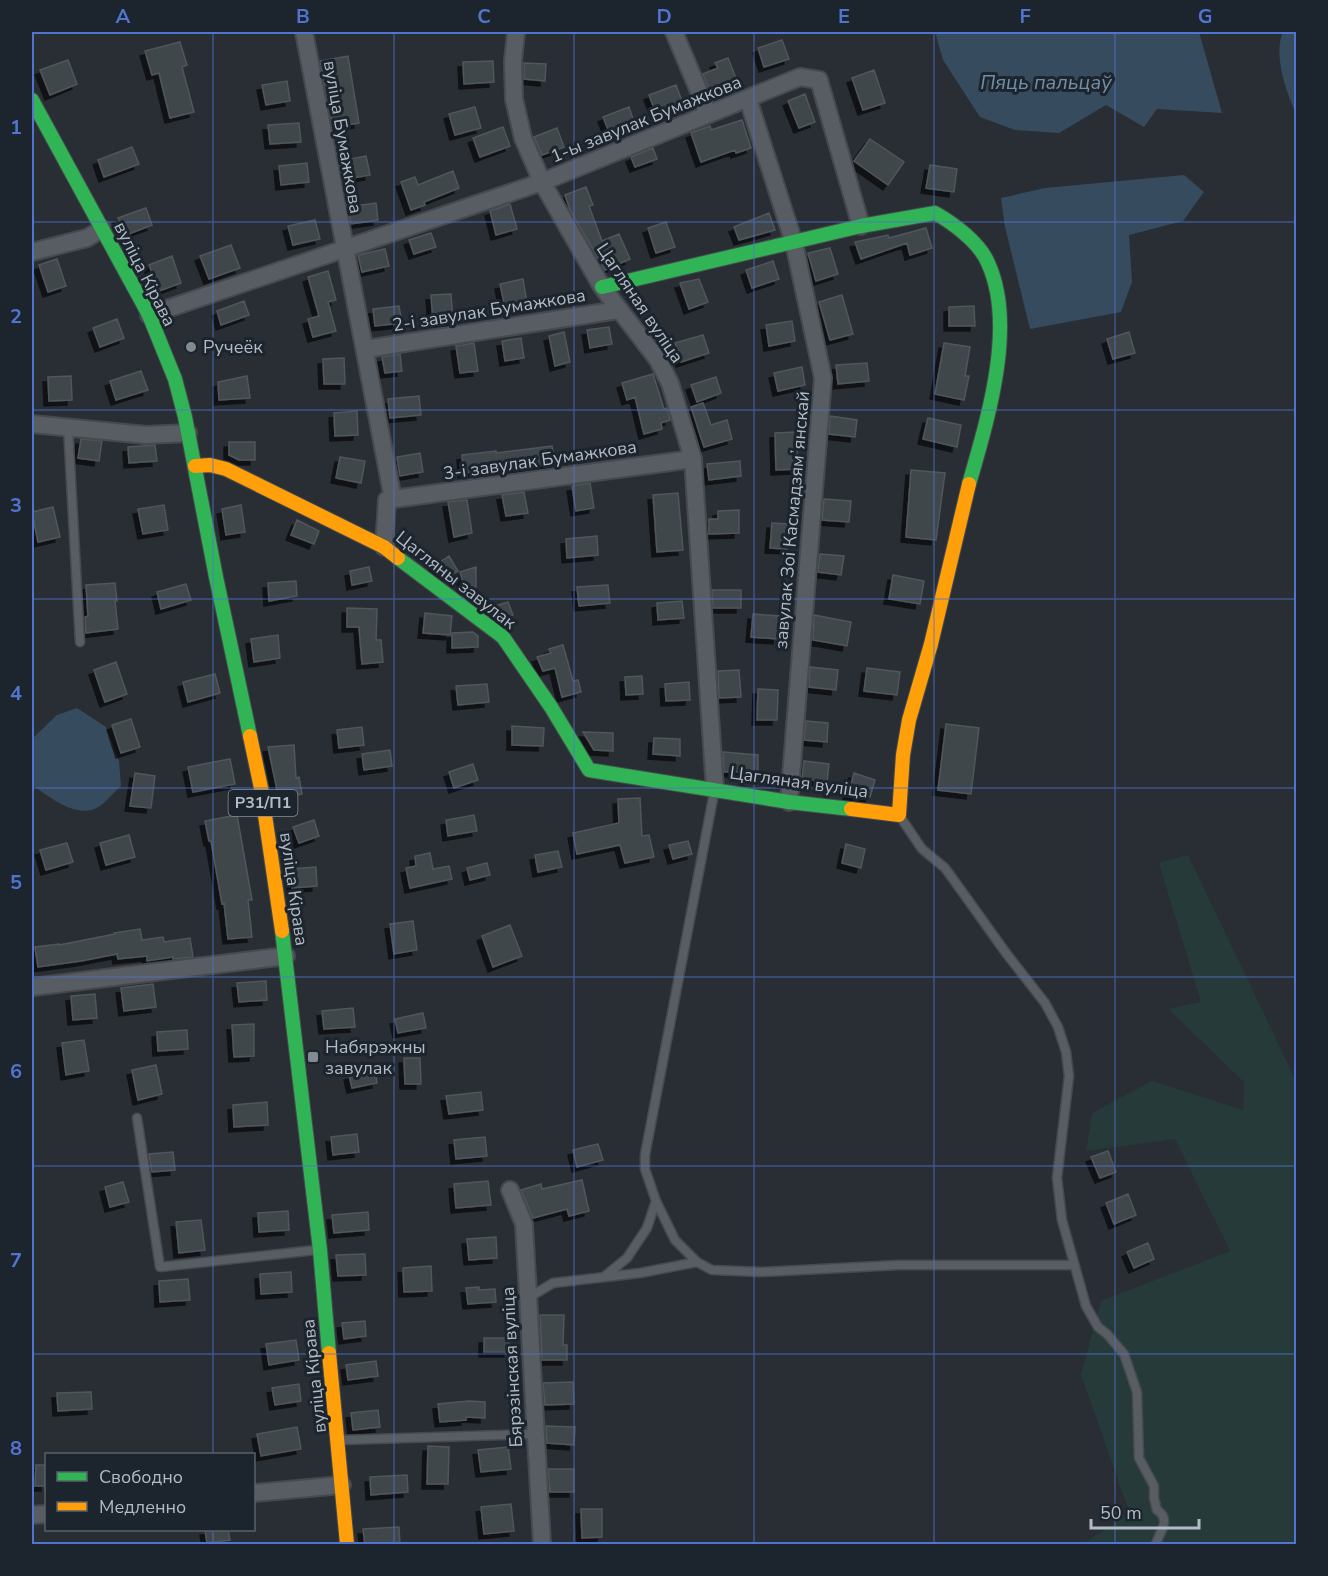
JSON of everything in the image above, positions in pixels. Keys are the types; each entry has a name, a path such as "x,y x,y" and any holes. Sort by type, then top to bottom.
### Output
{"street":[{"name":"вуліца Бумажкова","path":"304,32 344,249"},
{"name":"Цагляная вуліца","path":"516,32 513,61 514,99 523,138 542,182 602,287 658,360 670,383 693,459 715,790 789,802 898,815"},
{"path":"674,32 708,113"},
{"name":"1-ы завулак Бумажкова","path":"149,315 542,182 800,77 819,80 861,226"},
{"name":"завулак Зоі Касмадзямʼянскай","path":"748,99 794,243 823,378 789,802"},
{"name":"вуліца Кірава","path":"32,100 149,315 175,380 188,433 261,788 286,956 320,1250 347,1545"},
{"path":"602,287 861,226 934,213 949,220 962,230 988,261 996,288 1000,315 1001,334 998,355 985,429 965,500 931,644 907,726 898,815"},
{"path":"32,252 87,238 102,229"},
{"path":"344,249 366,349 393,499 387,500 384,547"},
{"name":"2-і завулак Бумажкова","path":"366,349 618,310"},
{"path":"32,424 146,435 188,433"},
{"name":"3-і завулак Бумажкова","path":"393,499 693,459"},
{"name":"Цагляны завулак","path":"195,466 210,465 226,469 384,547 503,637 551,707 589,770 715,790"},
{"path":"32,987 286,956"},
{"name":"Бярэзінская вуліца","path":"510,1190 524,1224 542,1545"},
{"path":"255,1493 342,1485"}],"lane":[{"path":"68,426 80,642"},
{"path":"715,790 645,1155 645,1169 656,1201 675,1240 697,1262 712,1270 761,1272 899,1265 1074,1265"},
{"path":"898,815 922,849 949,874 1056,1021 1064,1046 1069,1076 1057,1178 1062,1220 1079,1288 1092,1320 1124,1354 1135,1384 1139,1458 1154,1486 1157,1510 1162,1513 1164,1519 1156,1545"},
{"path":"137,1118 160,1267 320,1250"},
{"path":"604,1277 627,1258 647,1228 656,1201"},
{"path":"528,1298 553,1283 697,1262"},
{"path":"338,1440 536,1434"}],"green space":[{"path":"1188,855 1296,1081 1296,1544 1082,1544 1130,1514 1081,1375 1101,1301 1230,1251 1175,1139 1086,1151 1092,1113 1152,1081 1243,1110 1244,1082 1168,1009 1201,1002 1159,863"}],"water":[{"name":"Пяць пальцаў","path":"935,32 1199,32 1222,113 1157,109 1144,127 1106,105 1059,133 1015,130 980,117 943,60"},
{"path":"1283,32 1296,32 1296,113 1288,95 1280,62 1280,41"},
{"path":"1184,175 1204,192 1183,221 1129,235 1132,282 1121,312 1030,329 1005,227 1001,198 1045,188"},
{"path":"77,708 106,727 119,761 121,786 100,806 83,811 64,806 32,785 32,739 57,715"}],"building":[{"path":"782,40 789,59 764,67 758,48"},
{"path":"180,42 187,65 182,67 194,112 170,118 159,73 152,75 145,51"},
{"path":"348,56 359,123 333,127 320,61"},
{"path":"728,58 736,78 709,89 703,74 718,68 715,63"},
{"path":"68,60 77,84 50,95 40,70"},
{"path":"493,61 494,82 464,84 463,62"},
{"path":"524,63 546,64 545,81 524,79"},
{"path":"874,70 885,103 863,110 852,78"},
{"path":"287,81 290,101 266,105 262,85"},
{"path":"676,85 683,104 656,114 649,95"},
{"path":"805,94 815,122 799,128 788,101"},
{"path":"475,107 481,128 455,135 449,114"},
{"path":"629,107 634,122 609,132 603,117"},
{"path":"742,120 751,148 736,153 735,150 701,162 691,133 710,126 711,130"},
{"path":"299,123 301,142 270,144 268,125"},
{"path":"503,127 510,146 480,157 473,138"},
{"path":"557,128 564,147 542,155 534,137"},
{"path":"870,139 904,162 888,185 854,161"},
{"path":"132,147 139,164 104,177 98,160"},
{"path":"653,148 657,159 635,167 631,157"},
{"path":"366,156 370,175 343,180 339,161"},
{"path":"307,163 309,182 281,185 279,166"},
{"path":"930,165 957,169 954,192 926,188"},
{"path":"453,171 459,188 424,202 425,205 411,210 401,182 415,177 418,185"},
{"path":"586,187 593,205 589,206 602,241 619,234 630,259 605,270 570,210 565,195"},
{"path":"376,203 378,220 351,224 348,207"},
{"path":"510,204 517,229 496,235 490,211"},
{"path":"146,208 152,225 126,235 118,218"},
{"path":"769,213 775,230 739,240 734,227"},
{"path":"315,220 320,239 293,245 288,226"},
{"path":"666,222 675,247 656,253 648,228"},
{"path":"926,228 932,248 910,255 907,243 861,259 855,242 888,235 889,238"},
{"path":"431,233 436,247 414,254 409,240"},
{"path":"231,245 240,268 209,279 200,256"},
{"path":"830,248 838,274 816,281 808,253"},
{"path":"385,249 389,266 362,272 358,255"},
{"path":"172,256 181,283 159,291 149,265"},
{"path":"57,259 66,286 48,292 39,265"},
{"path":"773,261 779,279 752,288 746,270"},
{"path":"328,271 336,300 328,302 336,331 313,337 308,319 319,316 308,277"},
{"path":"523,279 527,303 505,308 500,284"},
{"path":"699,279 708,302 689,309 680,283"},
{"path":"451,294 453,321 433,322 431,295"},
{"path":"842,295 853,334 830,340 819,302"},
{"path":"244,301 249,315 221,325 217,311"},
{"path":"399,306 402,323 375,326 373,309"},
{"path":"974,306 975,326 949,326 949,307"},
{"path":"117,319 124,338 100,347 93,328"},
{"path":"792,321 795,341 769,346 766,325"},
{"path":"609,327 612,344 590,348 587,330"},
{"path":"564,332 570,362 555,366 549,336"},
{"path":"1129,332 1135,353 1113,359 1107,339"},
{"path":"703,335 709,353 681,362 675,343"},
{"path":"521,338 524,358 505,361 502,341"},
{"path":"474,343 478,371 460,373 456,346"},
{"path":"944,343 970,347 965,376 969,376 964,400 935,394"},
{"path":"400,354 402,371 385,373 382,357"},
{"path":"344,358 345,384 324,384 323,359"},
{"path":"867,363 869,381 838,384 836,365"},
{"path":"802,367 805,385 778,391 774,373"},
{"path":"141,371 148,390 116,400 110,381"},
{"path":"653,374 664,409 667,408 670,420 661,423 662,429 644,434 635,397 627,400 622,383"},
{"path":"71,376 72,400 49,401 48,377"},
{"path":"247,376 250,398 219,400 218,382"},
{"path":"716,377 721,393 697,402 691,385"},
{"path":"419,396 421,415 390,418 388,399"},
{"path":"703,403 711,425 727,420 732,439 704,447 691,407"},
{"path":"357,411 358,435 335,436 334,413"},
{"path":"830,416 857,420 855,437 829,434"},
{"path":"928,418 961,425 957,447 923,439"},
{"path":"796,432 798,469 776,470 775,433"},
{"path":"81,439 102,441 99,461 78,458"},
{"path":"229,442 255,442 255,460 239,460 229,455"},
{"path":"155,445 157,461 129,463 128,447"},
{"path":"552,446 555,464 463,473 462,455"},
{"path":"420,453 423,472 400,476 397,457"},
{"path":"340,457 365,461 361,483 336,478"},
{"path":"740,461 741,476 709,480 707,464"},
{"path":"911,470 945,473 936,540 906,537"},
{"path":"590,483 594,508 576,511 572,486"},
{"path":"524,492 528,513 506,516 502,495"},
{"path":"678,493 683,550 657,552 653,495"},
{"path":"824,499 851,501 849,522 822,520"},
{"path":"467,500 472,533 454,537 448,502"},
{"path":"164,505 168,530 143,534 138,509"},
{"path":"241,505 245,532 226,535 222,509"},
{"path":"53,507 60,537 38,542 32,512"},
{"path":"739,510 739,533 709,534 709,519 718,519 718,511"},
{"path":"297,520 319,531 314,544 291,535"},
{"path":"772,523 789,524 787,549 770,548"},
{"path":"597,536 598,555 567,558 566,539"},
{"path":"820,554 844,556 841,575 818,572"},
{"path":"449,556 458,571 448,577 434,566"},
{"path":"369,567 372,581 352,585 350,571"},
{"path":"476,567 476,587 465,590 460,572"},
{"path":"893,575 924,581 920,604 889,599"},
{"path":"296,581 297,596 269,601 268,583"},
{"path":"115,583 118,629 86,633 85,617 88,616 86,585"},
{"path":"186,584 191,600 161,609 157,592"},
{"path":"608,585 610,603 579,606 577,587"},
{"path":"712,590 741,590 741,608 713,608"},
{"path":"682,601 684,618 658,620 657,603"},
{"path":"508,602 513,615 502,619 492,607"},
{"path":"347,608 377,609 376,640 381,640 383,662 362,664 359,627 347,627"},
{"path":"425,613 452,616 450,635 423,633"},
{"path":"753,614 780,616 778,639 751,637"},
{"path":"814,615 851,622 847,646 813,640"},
{"path":"473,632 478,636 478,647 452,648 452,633"},
{"path":"278,635 280,658 254,662 251,639"},
{"path":"563,645 573,681 578,680 581,692 562,697 555,668 543,671 537,657 551,653 549,649"},
{"path":"116,662 127,694 105,702 94,670"},
{"path":"810,667 838,670 836,690 809,687"},
{"path":"867,668 900,672 897,695 864,691"},
{"path":"739,670 741,697 719,698 718,671"},
{"path":"215,674 220,693 188,702 183,682"},
{"path":"642,676 643,694 626,695 625,677"},
{"path":"689,682 690,700 666,701 665,684"},
{"path":"487,684 489,702 458,705 456,686"},
{"path":"758,689 778,690 777,720 757,720"},
{"path":"131,719 140,747 121,753 112,725"},
{"path":"806,721 828,723 827,742 804,740"},
{"path":"946,724 979,728 971,794 938,790"},
{"path":"512,726 544,728 543,746 512,745"},
{"path":"362,727 364,745 339,748 337,730"},
{"path":"583,732 613,733 613,751 594,750"},
{"path":"654,738 680,739 680,756 653,754"},
{"path":"294,745 296,778 299,777 302,794 279,799 268,747"},
{"path":"390,750 392,766 364,770 362,754"},
{"path":"723,752 758,755 758,772 724,772"},
{"path":"230,759 235,784 193,792 188,767"},
{"path":"804,761 829,764 827,782 802,779"},
{"path":"473,764 478,780 454,788 449,772"},
{"path":"135,773 155,776 151,808 130,806"},
{"path":"854,773 875,780 870,797 848,795"},
{"path":"640,798 642,836 649,835 654,857 625,863 620,845 577,854 573,833 619,823 618,799"},
{"path":"237,815 252,900 248,900 252,937 228,939 224,903 222,904 211,841 209,841 205,821"},
{"path":"474,815 477,831 448,836 446,820"},
{"path":"314,820 319,836 299,843 293,827"},
{"path":"129,835 135,857 106,865 100,843"},
{"path":"688,841 692,854 673,859 669,845"},
{"path":"67,843 73,862 46,870 40,850"},
{"path":"846,844 865,849 861,868 842,863"},
{"path":"558,851 562,867 538,872 535,855"},
{"path":"430,853 433,869 449,866 452,879 410,888 406,868 416,866 415,856"},
{"path":"487,863 490,875 470,880 467,868"},
{"path":"316,867 317,886 292,888 290,869"},
{"path":"413,921 417,950 394,954 390,924"},
{"path":"510,925 522,956 493,967 482,936"},
{"path":"140,929 142,940 163,937 164,942 190,938 193,957 147,961 147,956 118,959 117,954 38,967 35,947 59,945"},
{"path":"266,981 267,1000 239,1002 237,983"},
{"path":"153,984 156,1007 124,1011 121,988"},
{"path":"95,994 97,1018 73,1020 71,996"},
{"path":"353,1008 355,1027 324,1029 322,1011"},
{"path":"423,1013 426,1028 398,1033 395,1019"},
{"path":"254,1024 254,1056 234,1057 232,1025"},
{"path":"187,1030 188,1049 158,1051 157,1032"},
{"path":"84,1040 89,1071 66,1075 62,1043"},
{"path":"404,1058 420,1058 421,1084 405,1084"},
{"path":"156,1065 162,1094 138,1100 132,1070"},
{"path":"375,1070 377,1083 352,1088 349,1075"},
{"path":"481,1092 483,1110 449,1114 446,1096"},
{"path":"267,1102 268,1125 234,1127 233,1105"},
{"path":"357,1134 359,1152 333,1155 331,1137"},
{"path":"485,1137 487,1156 456,1159 454,1140"},
{"path":"598,1144 603,1160 577,1167 573,1150"},
{"path":"1108,1151 1116,1172 1100,1178 1091,1157"},
{"path":"173,1152 175,1170 152,1172 149,1154"},
{"path":"582,1180 589,1211 569,1216 567,1209 533,1218 521,1190 541,1184 542,1189"},
{"path":"488,1181 491,1205 456,1208 454,1184"},
{"path":"123,1182 129,1202 110,1207 105,1187"},
{"path":"1128,1194 1136,1215 1114,1224 1106,1203"},
{"path":"288,1211 289,1230 259,1232 258,1213"},
{"path":"368,1212 369,1230 334,1233 332,1215"},
{"path":"201,1220 205,1250 179,1253 176,1222"},
{"path":"496,1237 497,1258 469,1260 467,1239"},
{"path":"1148,1243 1154,1259 1134,1268 1127,1252"},
{"path":"365,1254 366,1275 338,1276 336,1255"},
{"path":"431,1266 432,1291 404,1292 403,1268"},
{"path":"291,1272 292,1292 261,1294 260,1274"},
{"path":"188,1279 190,1300 160,1302 159,1281"},
{"path":"479,1287 479,1290 495,1289 496,1302 468,1304 466,1288"},
{"path":"540,1315 564,1315 563,1345 567,1345 567,1360 542,1360"},
{"path":"365,1321 366,1336 344,1339 342,1323"},
{"path":"484,1338 509,1338 509,1352 484,1352"},
{"path":"296,1340 299,1360 269,1365 266,1344"},
{"path":"376,1361 378,1376 348,1380 346,1365"},
{"path":"573,1382 574,1404 545,1405 543,1383"},
{"path":"299,1384 301,1401 275,1405 272,1388"},
{"path":"91,1392 92,1409 58,1411 57,1393"},
{"path":"485,1402 485,1418 466,1417 466,1420 440,1422 438,1404"},
{"path":"378,1410 380,1427 353,1430 351,1413"},
{"path":"546,1426 575,1427 574,1445 547,1443"},
{"path":"297,1427 301,1449 261,1456 257,1434"},
{"path":"428,1446 449,1447 448,1484 427,1484"},
{"path":"508,1447 511,1469 481,1472 478,1450"},
{"path":"36,1465 45,1465 45,1486 35,1486"},
{"path":"548,1469 574,1469 574,1492 550,1492"},
{"path":"407,1475 408,1492 371,1495 370,1477"},
{"path":"511,1504 514,1531 484,1534 481,1507"},
{"path":"581,1509 602,1509 602,1537 582,1538"},
{"path":"399,1527 400,1545 365,1545 363,1529"},
{"path":"205,1531 228,1531 230,1540 207,1543"}],"traffic: fast":[{"path":"32,100 149,315 175,379 185,417 250,736"},
{"path":"602,287 861,226 935,213 950,222 979,248 988,263 996,288 1000,315 996,374 991,403 969,484"},
{"path":"398,558 503,637 551,707 589,770 789,802 851,809"},
{"path":"282,931 320,1250 329,1353"}],"traffic: slow":[{"path":"195,466 210,465 226,469 384,547 398,558"},
{"path":"851,809 899,815 903,755 909,720 931,644 969,484"},
{"path":"250,736 261,788 282,931"},
{"path":"329,1353 347,1544"}],"place":[{"name":"Ручеёк","path":"191,347"},
{"name":"Набярэжны завулак","path":"313,1057"}]}
